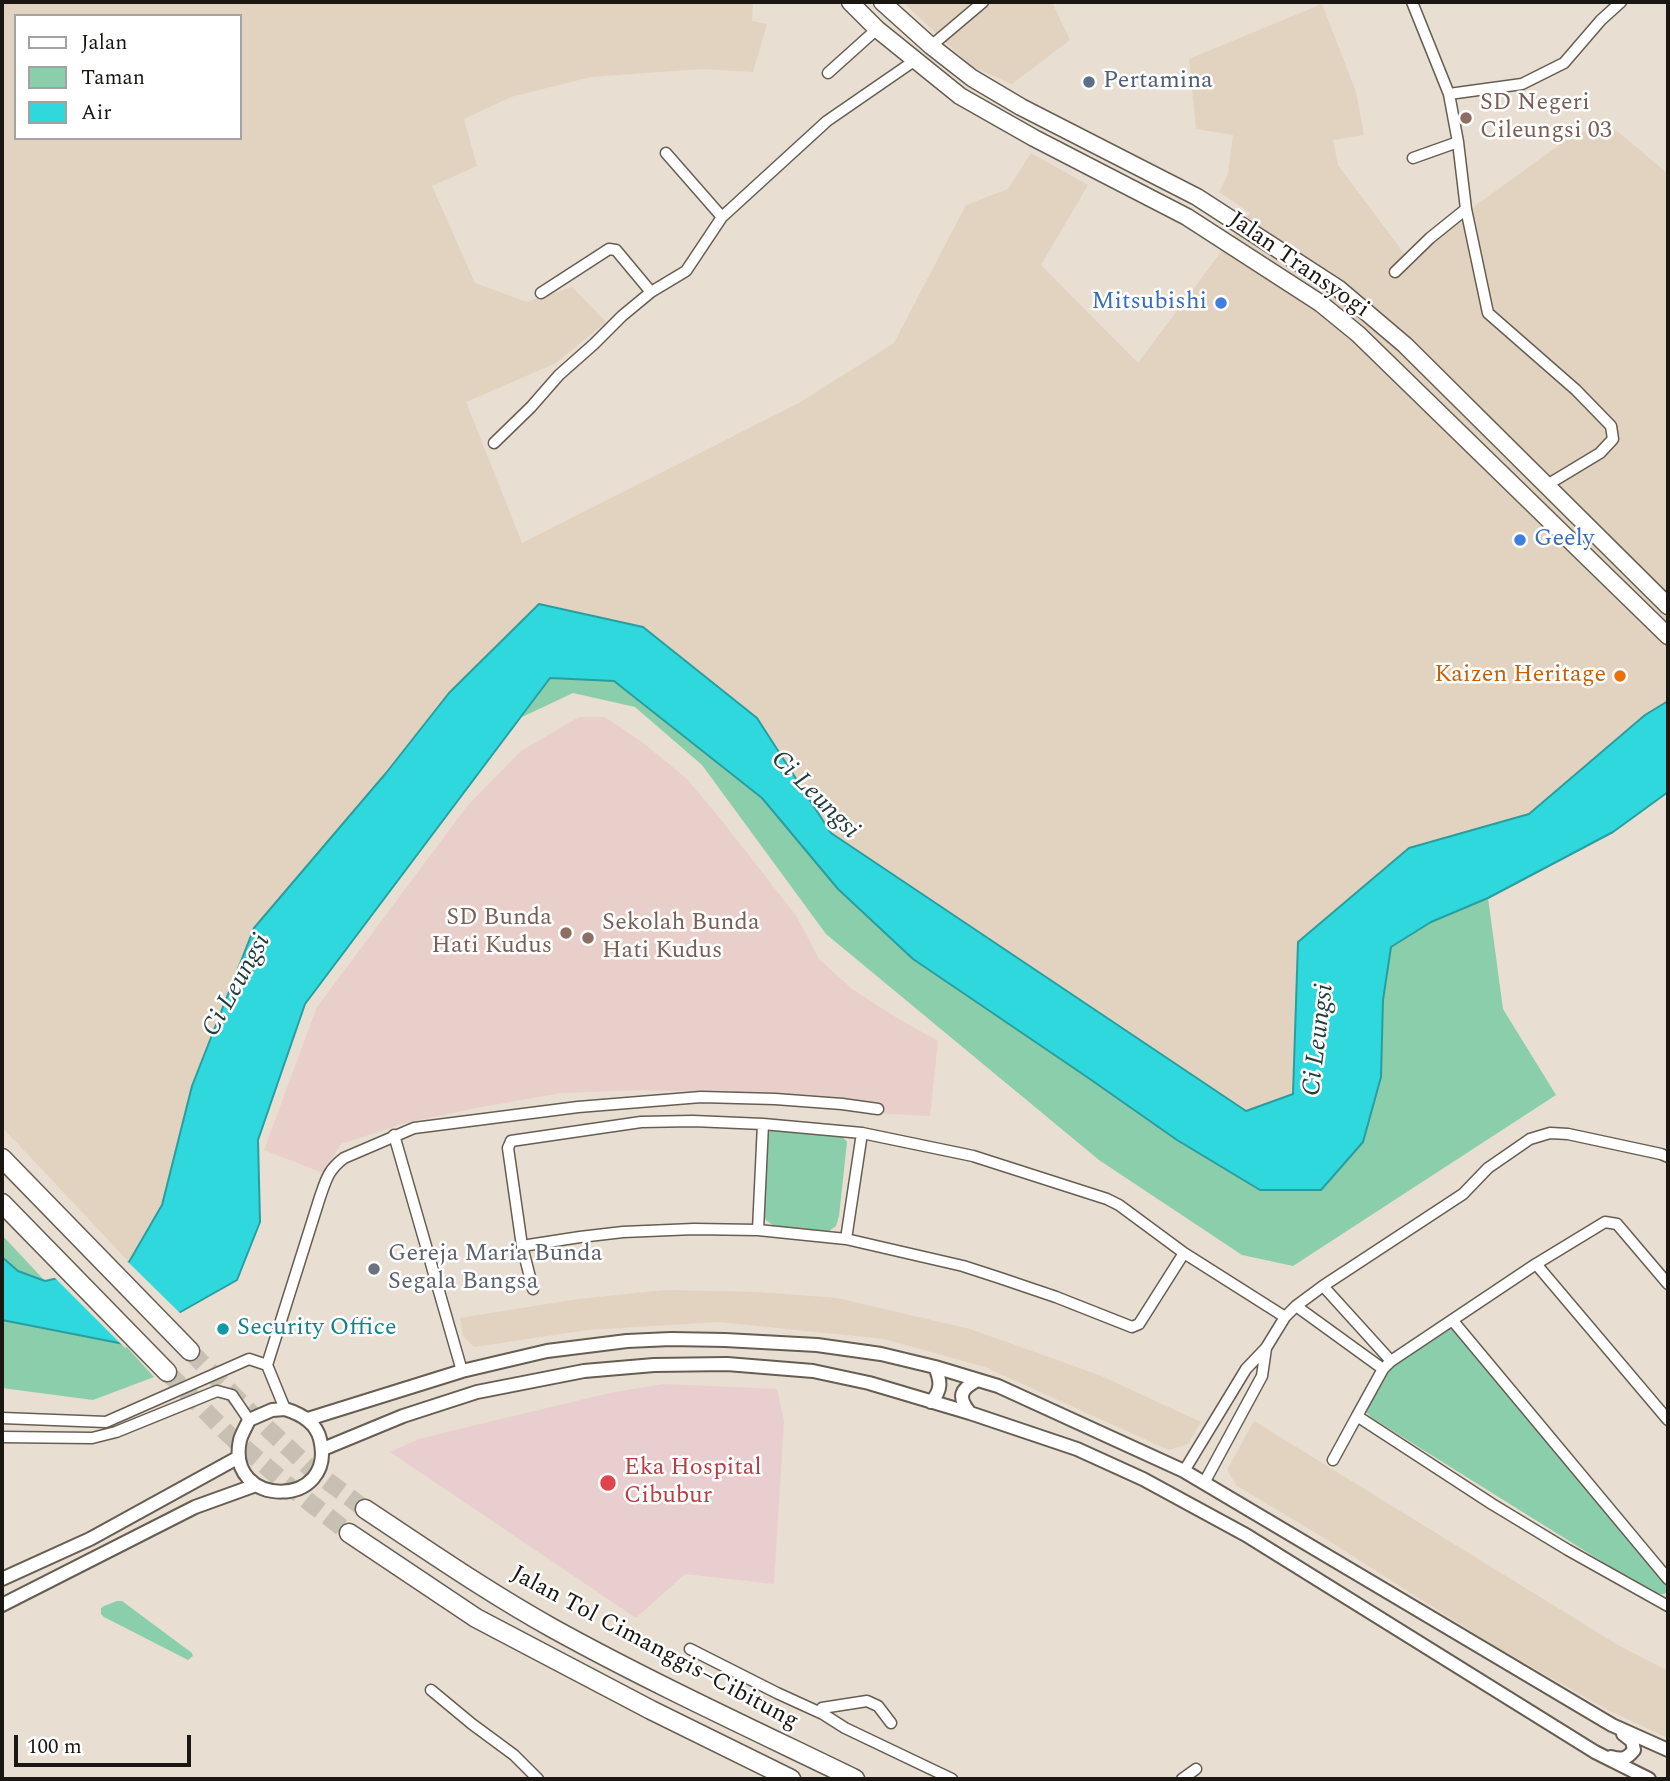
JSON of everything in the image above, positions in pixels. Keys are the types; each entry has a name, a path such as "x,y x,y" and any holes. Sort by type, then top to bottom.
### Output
{"highway":[{"name":"Jalan Transyogi","path":"850,2 914,61 960,96 1187,217 1320,303 1357,334 1668,636"},
{"name":"Jalan Transyogi","path":"881,2 972,78 1021,107 1198,197 1339,289 1405,345 1668,606"},
{"path":"1049,145 1058,126"},
{"path":"2,1158 190,1351"},
{"path":"2,1203 167,1373"},
{"name":"Jalan Tol Cimanggis–Cibitung","path":"365,1509 553,1629 855,1779"},
{"path":"349,1533 476,1618 789,1779"}],"street":[{"path":"931,46 983,2"},
{"path":"1412,2 1449,94 1466,209 1488,313 1576,390 1611,426 1613,439 1600,453 1547,485"},
{"path":"1449,94 1522,84 1564,63 1601,20 1621,2"},
{"path":"828,73 877,29"},
{"path":"494,443 559,375 651,292 686,271 722,217 827,121 914,61"},
{"path":"1413,158 1458,142"},
{"path":"666,153 722,217"},
{"path":"1395,272 1430,238 1466,209"},
{"path":"541,293 609,249 616,250 651,292"},
{"path":"285,1409 267,1365 329,1173 344,1158 414,1128 578,1107 701,1097 800,1100 878,1109"},
{"path":"533,1289 522,1246 508,1148 511,1141 641,1122 694,1121 862,1133 973,1157 1107,1199 1184,1254 1285,1317"},
{"path":"758,1230 763,1124"},
{"path":"846,1239 862,1133"},
{"path":"1184,1471 1246,1369 1266,1348 1285,1317 1296,1306 1464,1194 1488,1168 1530,1139 1550,1133 1568,1133 1668,1157"},
{"path":"394,1135 462,1371"},
{"path":"1333,1460 1387,1365 1536,1264 1605,1222 1617,1224 1668,1284"},
{"path":"522,1246 623,1232 694,1229 758,1230 846,1239 962,1266 1132,1326 1141,1322 1184,1254"},
{"path":"1536,1264 1668,1420"},
{"path":"1323,1286 1387,1365"},
{"path":"1296,1306 1387,1365"},
{"path":"1453,1321 1668,1579"},
{"path":"308,1419 462,1371 547,1350 627,1341 725,1340 817,1345 881,1354 935,1367 998,1386 1184,1471 1612,1725 1668,1751"},
{"path":"1204,1483 1262,1376 1266,1348"},
{"path":"2,1419 106,1422 249,1359 267,1365"},
{"path":"323,1449 403,1416 477,1392 584,1371 654,1365 727,1364 813,1371 869,1383 1077,1449 1143,1479 1245,1535 1595,1752 1649,1779"},
{"path":"931,1402 941,1384 935,1367"},
{"path":"970,1413 964,1405 962,1394 966,1387 978,1380"},
{"path":"2,1437 92,1438 116,1432 217,1391 232,1395 249,1420"},
{"path":"1223,1407 1241,1416"},
{"path":"285,1409 308,1419 319,1433 323,1449 318,1472 310,1481 301,1488 278,1493 266,1491 248,1477 239,1457 240,1438 249,1420 272,1410 285,1409"},
{"path":"1356,1416 1492,1504 1668,1606"},
{"path":"2,1579 90,1539 239,1457"},
{"path":"2,1605 195,1507 256,1485"},
{"path":"690,1649 777,1693 822,1711 845,1728 952,1779"},
{"path":"431,1690 514,1755 538,1779"},
{"path":"822,1711 823,1695"},
{"path":"822,1711 867,1701 878,1706 891,1723"},
{"path":"1595,1752 1620,1759 1629,1757 1634,1750 1632,1741 1612,1725"},
{"path":"1182,1779 1196,1769"}],"shaded area":[{"path":"2,2 753,2 752,21 767,24 753,72 702,69 591,77 511,97 464,119 477,166 432,186 475,283 527,302 572,287 606,322 556,363 466,402 522,543 799,403 894,343 966,205 1008,189 1031,153 1088,185 1041,265 1138,363 1250,213 1219,192 1228,174 1233,135 1196,129 1189,59 1322,4 1356,92 1364,135 1333,140 1338,165 1406,256 1577,132 1616,130 1668,174 1668,701 1645,715 1529,814 1409,848 1298,942 1293,1094 1246,1111 831,833 757,718 539,604 449,693 254,928 192,1086 162,1205 129,1262 2,1127"},
{"path":"903,2 1052,2 1070,40 1012,84 971,66"},
{"name":"Sekolah Bunda Hati Kudus","path":"579,717 605,717 642,742 686,778 797,917 819,959 852,989 938,1041 930,1116 871,1113 790,1098 725,1092 642,1090 561,1093 405,1123 341,1144 323,1173 264,1150 317,1007 468,805 521,751"},
{"path":"666,1290 758,1292 837,1298 970,1329 1099,1375 1201,1422 1188,1444 1169,1450 985,1367 884,1339 719,1322 587,1330 474,1347 463,1336 460,1318 578,1299"},
{"name":"Eka Hospital Cibubur","path":"664,1384 777,1389 784,1421 774,1584 685,1574 636,1618 390,1452 419,1439 614,1392"},
{"path":"1254,1421 1618,1645 1668,1671 1668,1738 1608,1710 1491,1644 1237,1486 1227,1470"}],"green space":[{"path":"549,678 614,681 762,798 1087,1077 1177,1140 1260,1190 1383,1044 1383,1000 1391,948 1431,922 1488,898 1503,1009 1556,1095 1293,1266 1242,1255 1099,1160 826,934 702,765 635,707 573,693 522,717"},
{"path":"779,1127 842,1136 847,1142 839,1216 836,1226 829,1231 774,1226 762,1213 766,1138 770,1131"},
{"path":"2,1235 45,1281 18,1271 2,1257"},
{"path":"2,1320 124,1344 154,1377 93,1400 2,1388"},
{"path":"1452,1327 1668,1580 1668,1591 1654,1594 1366,1412 1366,1405 1393,1361 1444,1328"},
{"path":"122,1601 193,1656 188,1660 101,1614 101,1608"}],"water":[{"name":"Ci Leungsi","path":"539,604 643,627 757,718 831,833 1246,1111 1293,1094 1298,942 1409,848 1529,814 1645,715 1668,701 1668,792 1613,832 1488,898 1431,922 1391,947 1383,1000 1381,1077 1363,1142 1321,1190 1260,1190 1177,1140 913,959 838,889 762,798 614,681 550,678 305,1004 258,1140 260,1222 237,1280 124,1344 2,1320 2,1257 18,1271 45,1281 129,1262 162,1205 192,1086 254,928 386,773 449,693"}],"pier":[{"path":"126,1260 182,1315 125,1348 53,1276"}],"tunnel":[{"path":"190,1351 310,1468 365,1509"},
{"path":"167,1372 228,1434 349,1533"}],"place":[{"name":"Pertamina","path":"1089,82"},
{"name":"SD Negeri Cileungsi 03","path":"1466,118"},
{"name":"Mitsubishi","path":"1221,303"},
{"name":"Geely","path":"1520,540"},
{"name":"Kaizen Heritage","path":"1620,676"},
{"name":"SD Bunda Hati Kudus","path":"566,933"},
{"name":"Sekolah Bunda Hati Kudus","path":"588,938"},
{"name":"Gereja Maria Bunda Segala Bangsa","path":"374,1269"},
{"name":"Security Office","path":"223,1329"},
{"name":"Eka Hospital Cibubur","path":"608,1483"}]}
